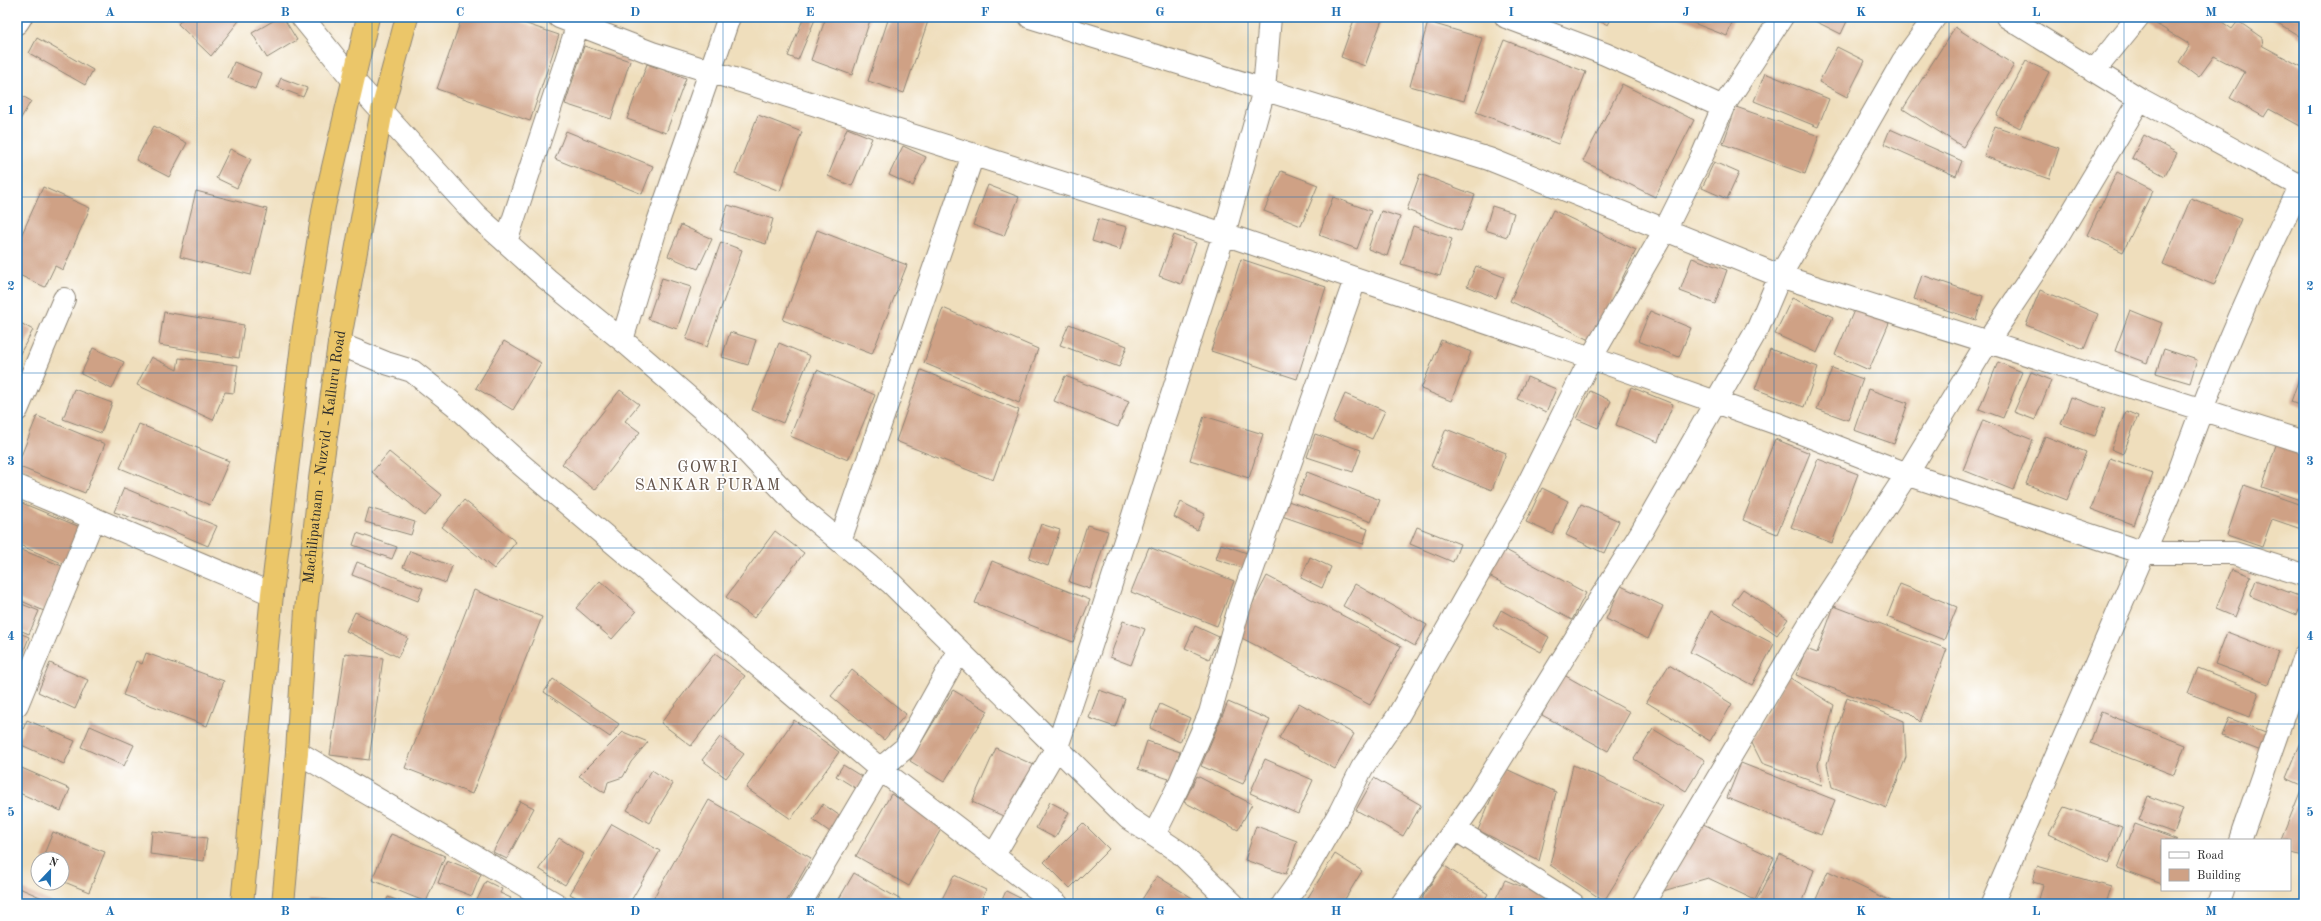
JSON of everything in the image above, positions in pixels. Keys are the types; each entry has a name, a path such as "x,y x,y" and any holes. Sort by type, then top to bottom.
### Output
{"highway":[{"path":"242,904 272,594 307,312 324,206 368,17"},
{"name":"Machilipatnam - Nuzvid - Kalluru Road","path":"283,904 298,752 306,610 320,478 339,344 382,110 407,17"}],"street":[{"path":"17,23 21,17"},
{"path":"302,17 353,80 382,110 476,215 547,279 622,340 723,427 801,509 891,583 1128,818 1179,852 1233,904"},
{"path":"622,340 658,222 729,17"},
{"path":"1030,17 1489,160 1780,276 2304,442"},
{"path":"994,855 1057,746 1224,234 1264,90 1270,17"},
{"path":"1506,17 1606,54 1723,108"},
{"path":"1283,904 1301,879 1362,768 1398,716 1517,506 1590,358 1665,230 1703,154 1723,108 1782,17"},
{"path":"1402,904 1476,799 1590,616 1758,328 1780,276 1904,61 1935,17"},
{"path":"1992,904 2180,469 2201,410 2272,243 2302,187 2140,99 2007,17"},
{"path":"2094,71 2138,17"},
{"path":"506,242 568,20 652,53 1224,234 1355,280 1590,358 1716,402 1907,474 2144,553 2234,553 2304,575"},
{"path":"1643,904 1815,614 1907,474 1988,341 2057,238 2140,99"},
{"path":"840,541 973,155"},
{"path":"1154,835 1178,787 1210,713 1239,608 1355,280"},
{"path":"17,410 64,299"},
{"path":"339,344 386,363 412,371 455,405 518,462 880,769 1057,904"},
{"path":"17,486 93,520 272,594"},
{"path":"17,705 93,520"},
{"path":"800,904 880,769 905,748 959,651"},
{"path":"2240,839 2304,656"},
{"path":"298,752 556,904"},
{"path":"1455,829 1573,904"},
{"path":"2218,904 2223,891"}],"building":[{"path":"184,17 242,17 211,56 178,24"},
{"path":"280,17 283,17 297,40 267,58 252,33"},
{"path":"462,17 506,17 559,35 530,121 437,89"},
{"path":"804,17 816,17 798,60 788,56"},
{"path":"826,17 871,17 852,75 811,60"},
{"path":"889,17 915,17 928,21 904,93 868,81"},
{"path":"1355,17 1383,17 1365,66 1341,57"},
{"path":"1590,17 1612,17 1608,25"},
{"path":"1678,17 1734,17 1727,36"},
{"path":"1807,17 1849,17 1841,34"},
{"path":"2145,17 2215,17 2232,29 2238,21 2262,38 2263,45 2261,45 2304,68 2304,128 2269,109 2264,117 2230,98 2245,72 2214,56 2199,77 2179,62 2190,45"},
{"path":"2268,17 2304,17 2304,39"},
{"path":"1428,22 1482,38 1464,101 1410,86"},
{"path":"1955,27 2014,65 1963,147 1903,109"},
{"path":"37,38 93,70 85,85 29,53"},
{"path":"1504,40 1586,72 1558,144 1476,112"},
{"path":"584,46 630,61 611,119 565,104"},
{"path":"1837,47 1865,61 1847,97 1819,82"},
{"path":"2026,61 2049,72 2020,128 1997,116"},
{"path":"234,62 261,73 255,89 228,78"},
{"path":"647,64 686,78 666,133 627,119"},
{"path":"1765,73 1829,99 1818,127 1754,101"},
{"path":"281,78 307,88 303,97 277,87"},
{"path":"1622,84 1694,120 1655,197 1583,161"},
{"path":"17,93 31,101 17,125"},
{"path":"1736,107 1819,136 1805,174 1723,144"},
{"path":"758,115 802,132 780,191 735,174"},
{"path":"154,126 187,143 169,177 136,160"},
{"path":"1995,126 2059,148 2049,179 1984,156"},
{"path":"847,128 872,138 852,186 828,176"},
{"path":"1890,129 1962,161 1956,176 1884,144"},
{"path":"566,131 653,166 642,194 555,159"},
{"path":"2144,135 2177,153 2165,176 2132,158"},
{"path":"903,146 926,157 913,186 889,175"},
{"path":"230,149 251,159 237,188 216,178"},
{"path":"1714,162 1739,173 1727,199 1702,188"},
{"path":"1281,171 1318,185 1301,226 1264,211"},
{"path":"2117,172 2153,190 2123,252 2087,235"},
{"path":"1420,174 1475,195 1461,231 1407,210"},
{"path":"988,185 1019,197 1004,236 973,225"},
{"path":"43,187 90,208 63,270 55,266 45,287 17,274 17,245"},
{"path":"196,191 267,209 251,275 180,257"},
{"path":"1333,197 1371,211 1357,249 1319,235"},
{"path":"2191,198 2241,219 2214,285 2163,264"},
{"path":"728,205 773,219 766,244 720,230"},
{"path":"1492,206 1514,213 1507,237 1485,230"},
{"path":"1553,210 1636,250 1592,341 1510,301"},
{"path":"1381,211 1400,217 1387,256 1368,249"},
{"path":"1098,219 1127,227 1120,250 1092,241"},
{"path":"681,225 712,239 698,269 668,256"},
{"path":"1413,226 1452,239 1440,276 1401,264"},
{"path":"817,230 907,265 872,354 783,320"},
{"path":"1174,235 1196,243 1181,284 1159,276"},
{"path":"721,242 742,250 707,347 686,339"},
{"path":"1692,258 1727,270 1715,304 1680,291"},
{"path":"1241,259 1326,287 1297,379 1211,351"},
{"path":"1476,266 1504,277 1496,298 1467,286"},
{"path":"1922,275 1983,296 1976,320 1914,299"},
{"path":"662,278 691,287 677,329 648,319"},
{"path":"2040,290 2098,314 2084,349 2026,325"},
{"path":"1792,298 1833,317 1817,353 1775,334"},
{"path":"943,308 1038,349 1019,403 924,363"},
{"path":"1855,308 1889,323 1869,370 1835,355"},
{"path":"2130,310 2162,323 2147,363 2115,351"},
{"path":"1650,311 1691,328 1679,357 1638,341"},
{"path":"164,312 244,325 239,358 159,345"},
{"path":"17,321 33,330 17,359"},
{"path":"1069,324 1127,346 1119,367 1060,345"},
{"path":"730,332 756,340 748,365 722,357"},
{"path":"1441,340 1471,352 1451,401 1421,389"},
{"path":"504,341 541,363 513,410 476,388"},
{"path":"779,343 810,356 783,423 752,410"},
{"path":"93,348 124,362 112,389 81,374"},
{"path":"1770,349 1818,367 1804,407 1755,389"},
{"path":"2164,349 2197,360 2190,383 2156,373"},
{"path":"151,357 177,370 179,358 238,365 234,393 225,392 213,420 137,385"},
{"path":"1998,362 2022,372 2003,418 1979,409"},
{"path":"2304,363 2304,407 2291,402"},
{"path":"1832,368 1863,379 1848,420 1817,409"},
{"path":"817,370 875,395 848,460 790,436"},
{"path":"921,370 1019,410 993,480 896,441"},
{"path":"2031,372 2051,380 2035,420 2014,412"},
{"path":"1065,376 1129,401 1118,427 1054,401"},
{"path":"1527,377 1556,389 1546,412 1517,399"},
{"path":"1631,387 1673,404 1658,442 1616,425"},
{"path":"74,389 112,403 101,433 63,419"},
{"path":"1868,389 1908,403 1894,444 1854,430"},
{"path":"620,390 639,404 625,421 640,432 595,490 562,464"},
{"path":"1590,391 1611,401 1598,428 1577,419"},
{"path":"1345,394 1385,411 1372,439 1333,422"},
{"path":"2071,397 2105,409 2095,436 2061,424"},
{"path":"2126,411 2138,416 2123,454 2111,449"},
{"path":"37,416 105,444 85,493 17,466"},
{"path":"1204,416 1263,434 1249,478 1190,460"},
{"path":"1983,420 2033,440 2013,490 1963,470"},
{"path":"139,424 229,461 210,505 120,468"},
{"path":"1446,429 1506,453 1492,490 1431,466"},
{"path":"1315,434 1361,450 1353,472 1307,457"},
{"path":"2045,436 2086,452 2067,500 2026,484"},
{"path":"1775,439 1810,453 1777,534 1743,520"},
{"path":"2277,442 2304,451 2303,501 2262,487"},
{"path":"389,452 442,495 425,516 372,472"},
{"path":"2110,458 2153,474 2134,525 2091,509"},
{"path":"1818,459 1858,474 1832,543 1791,527"},
{"path":"1307,472 1380,500 1371,522 1298,494"},
{"path":"2244,485 2304,506 2304,530 2272,519 2262,547 2227,535"},
{"path":"124,488 217,526 208,546 149,521 148,523 114,512"},
{"path":"1542,488 1568,501 1553,534 1526,522"},
{"path":"464,500 516,542 494,569 442,527"},
{"path":"17,501 80,527 64,564 17,544"},
{"path":"1288,501 1368,529 1363,544 1282,516"},
{"path":"1181,502 1205,514 1197,530 1174,517"},
{"path":"1581,504 1619,521 1604,553 1566,535"},
{"path":"369,508 415,522 411,535 365,522"},
{"path":"1041,524 1060,530 1048,566 1029,559"},
{"path":"1087,525 1108,531 1090,589 1069,582"},
{"path":"1417,527 1460,544 1453,562 1410,544"},
{"path":"775,531 804,553 754,618 726,597"},
{"path":"357,533 397,547 392,559 353,545"},
{"path":"1221,544 1250,554 1245,569 1216,559"},
{"path":"1149,547 1234,581 1217,626 1131,592"},
{"path":"17,548 62,566 44,611 17,599"},
{"path":"1502,548 1586,593 1572,620 1487,575"},
{"path":"410,551 452,566 446,583 403,567"},
{"path":"1310,557 1331,567 1322,588 1301,578"},
{"path":"992,561 1090,600 1073,642 975,603"},
{"path":"357,562 423,588 418,601 352,575"},
{"path":"2232,569 2251,576 2235,617 2216,609"},
{"path":"1267,576 1401,646 1370,705 1236,635"},
{"path":"2256,580 2304,598 2297,615 2250,596"},
{"path":"600,581 636,612 612,639 576,608"},
{"path":"1355,584 1427,625 1415,646 1343,606"},
{"path":"1900,584 1957,607 1944,640 1887,617"},
{"path":"1621,586 1663,606 1648,639 1606,619"},
{"path":"1743,589 1788,619 1777,635 1732,604"},
{"path":"474,590 542,617 472,794 405,768"},
{"path":"17,602 39,611 29,634 17,629"},
{"path":"1834,606 1947,649 1920,722 1911,713 1851,695 1796,675 1806,649 1817,653"},
{"path":"1501,610 1549,637 1541,652 1493,626"},
{"path":"1711,611 1774,644 1752,685 1690,652"},
{"path":"355,612 408,638 398,657 346,631"},
{"path":"1123,621 1145,629 1131,665 1110,657"},
{"path":"1195,626 1219,637 1209,659 1185,648"},
{"path":"17,632 29,637 22,656 17,654"},
{"path":"2227,632 2279,652 2268,684 2215,664"},
{"path":"146,653 224,681 207,726 123,695 136,661 142,664"},
{"path":"345,653 383,658 369,760 330,755"},
{"path":"715,653 745,676 691,746 661,723"},
{"path":"50,663 88,680 75,709 38,692"},
{"path":"1669,665 1732,704 1710,741 1646,702"},
{"path":"2198,668 2259,692 2250,717 2188,693"},
{"path":"852,670 906,714 884,740 831,696"},
{"path":"1564,675 1630,712 1608,751 1542,715"},
{"path":"1787,676 1834,705 1818,765 1822,785 1762,763 1751,741"},
{"path":"553,679 619,724 610,737 544,692"},
{"path":"953,690 988,711 944,782 910,761"},
{"path":"1099,690 1125,699 1115,727 1089,718"},
{"path":"1847,697 1904,721 1906,757 1887,808 1832,787 1827,764"},
{"path":"1228,702 1270,720 1243,784 1201,766"},
{"path":"1299,703 1354,734 1335,769 1279,738"},
{"path":"1160,704 1190,718 1180,742 1150,728"},
{"path":"2101,712 2185,745 2174,775 2090,743"},
{"path":"2229,718 2268,733 2261,751 2222,736"},
{"path":"27,720 75,741 64,764 17,743"},
{"path":"794,720 839,752 791,819 746,788"},
{"path":"90,726 134,745 124,766 81,747"},
{"path":"1653,729 1705,760 1686,791 1634,759"},
{"path":"623,732 648,742 631,762 623,777 608,782 605,793 579,776"},
{"path":"2304,735 2304,786 2286,778"},
{"path":"720,737 744,754 726,778 702,760"},
{"path":"1147,741 1180,752 1172,780 1138,769"},
{"path":"996,748 1034,765 1010,819 972,802"},
{"path":"1265,759 1313,780 1298,814 1250,793"},
{"path":"1741,763 1835,800 1821,835 1727,798"},
{"path":"843,765 864,778 857,789 836,776"},
{"path":"1573,765 1663,806 1604,901 1550,865"},
{"path":"17,766 70,789 61,811 17,792"},
{"path":"1504,768 1556,792 1539,861 1478,830"},
{"path":"652,770 673,784 649,823 627,810"},
{"path":"1197,776 1252,804 1238,830 1184,802"},
{"path":"1374,778 1421,805 1403,836 1356,810"},
{"path":"2301,790 2304,791 2304,856 2291,853 2291,839 2281,839"},
{"path":"891,794 944,824 909,886 856,856"},
{"path":"2148,796 2183,809 2174,833 2139,820"},
{"path":"709,800 811,858 785,904 650,904"},
{"path":"520,801 534,808 507,859 493,852"},
{"path":"1050,802 1069,812 1055,838 1036,828"},
{"path":"823,804 843,818 833,834 813,820"},
{"path":"2064,807 2122,827 2109,863 2049,834"},
{"path":"1699,822 1774,858 1755,900 1708,878 1663,891"},
{"path":"1083,823 1109,849 1070,888 1044,862"},
{"path":"612,824 660,851 629,904 587,904 570,894"},
{"path":"2135,824 2175,839 2161,839 2161,884 2118,868"},
{"path":"1256,826 1297,841 1286,874 1245,860"},
{"path":"152,831 207,838 204,861 150,854"},
{"path":"53,832 105,852 89,892 70,884 70,851 45,851"},
{"path":"391,834 445,856 426,902 372,880"},
{"path":"559,838 584,854 565,885 539,869"},
{"path":"1335,854 1362,871 1342,904 1304,904"},
{"path":"1780,854 1814,870 1802,904 1755,904"},
{"path":"447,860 481,874 472,896 438,883"},
{"path":"1443,865 1488,894 1482,904 1419,903"},
{"path":"2037,866 2111,887 2106,904 2057,904 2039,899 2043,885 2033,882"},
{"path":"1828,871 1897,904 1814,904"},
{"path":"854,873 908,904 836,904"},
{"path":"954,875 986,890 979,904 952,904 942,899"},
{"path":"1157,876 1202,904 1139,904"},
{"path":"1505,880 1545,896 1541,904 1493,904"},
{"path":"486,881 502,889 500,893 511,898 509,901 514,904 475,904"},
{"path":"17,887 56,904 17,904"},
{"path":"1006,891 1032,904 1000,904"},
{"path":"388,897 407,904 385,904"},
{"path":"309,899 358,902 358,904 309,904"}],"district":[{"name":"GOWRI SANKAR PURAM","path":"708,477"}]}
